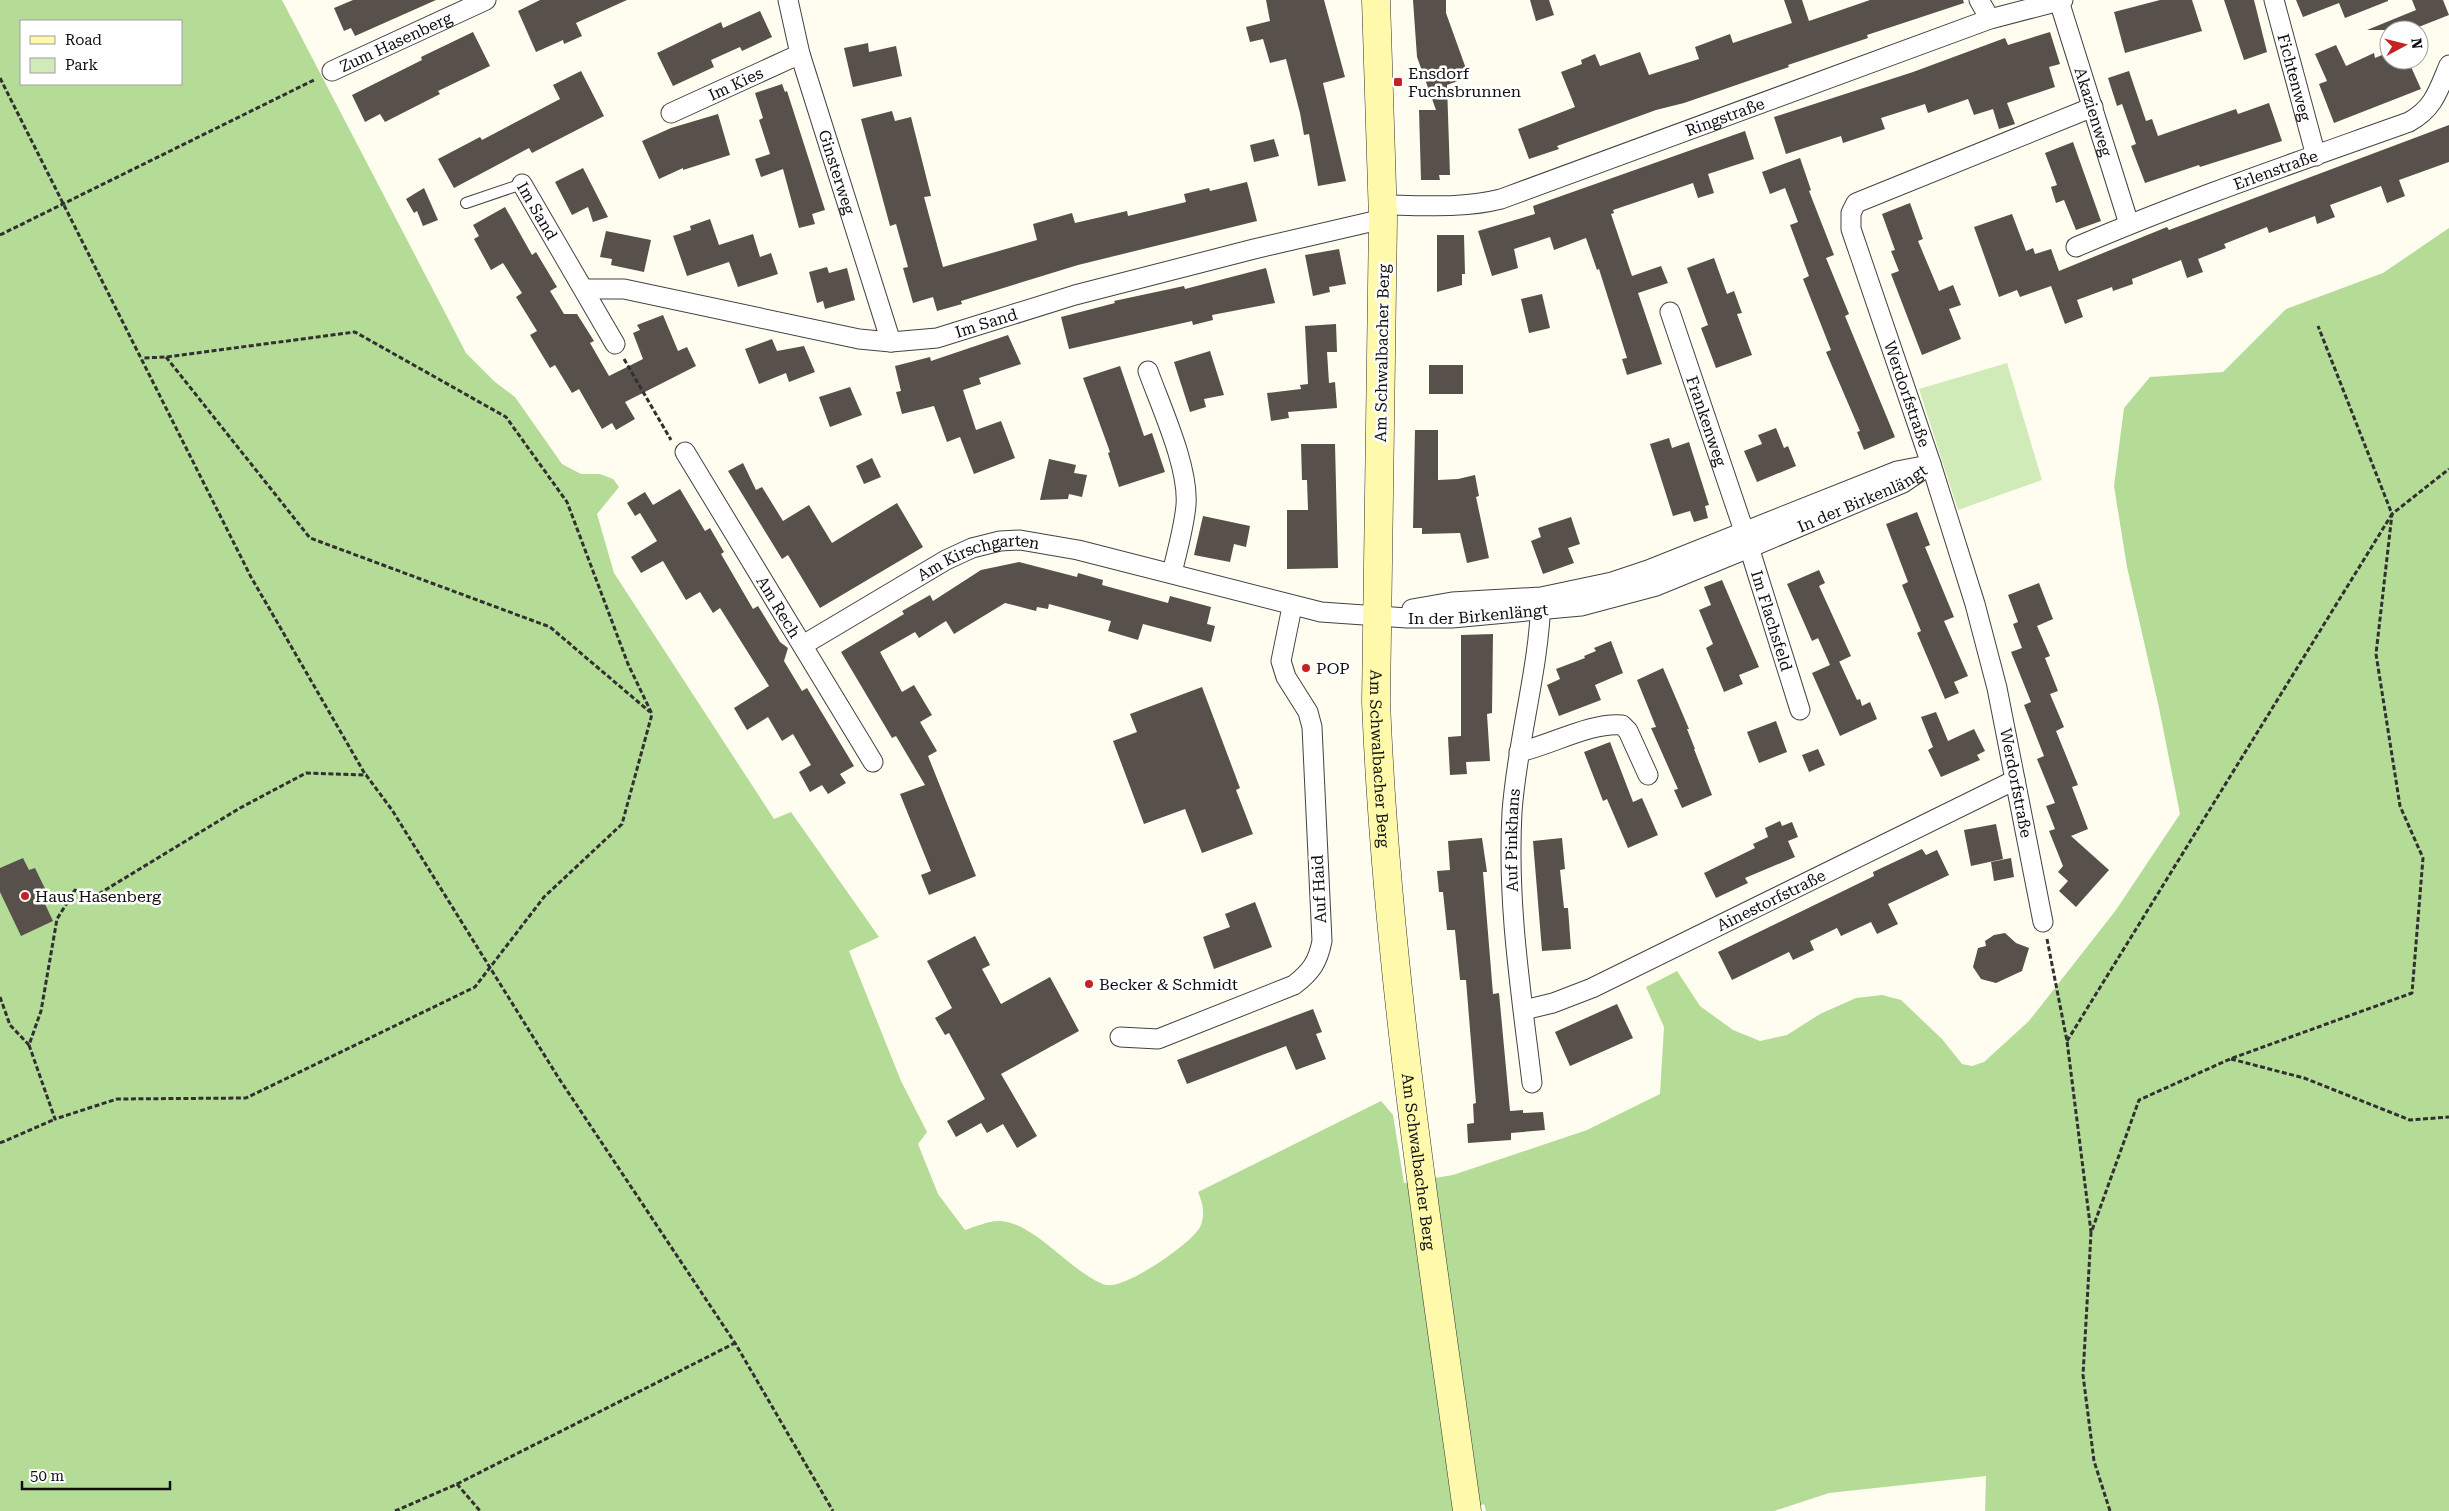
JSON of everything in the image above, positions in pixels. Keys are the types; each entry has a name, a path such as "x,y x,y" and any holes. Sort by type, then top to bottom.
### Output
{"main road":[{"name":"Am Schwalbacher Berg","path":"1376,0 1383,212 1379,615 1376,702 1379,779 1396,975 1467,1511"}],"street":[{"name":"Zum Hasenberg","path":"332,71 486,0"},
{"name":"Ginsterweg","path":"788,0 800,54 891,342"},
{"path":"1979,0 1990,19"},
{"name":"Ringstraße","path":"1383,212 1477,205 1501,199 1990,19 2061,0"},
{"name":"Akazienweg","path":"2061,0 2129,224"},
{"name":"Fichtenweg","path":"2274,0 2316,156"},
{"name":"Im Kies","path":"671,113 800,54"},
{"name":"Erlenstraße","path":"2076,247 2129,224 2409,122 2421,116 2432,105 2449,65"},
{"name":"Werdorfstraße","path":"2043,922 1998,688 1953,529 1850,229 1851,213 1856,203 2093,107"},
{"name":"Im Sand","path":"522,184 615,344"},
{"name":"Im Sand","path":"584,288 624,290 859,339 891,342 937,338 1075,295 1254,249 1383,212"},
{"name":"Frankenweg","path":"1670,312 1747,540"},
{"path":"1148,371 1185,483 1186,503 1184,522 1172,573"},
{"name":"Am Rech","path":"685,452 873,762"},
{"name":"In der Birkenlängt","path":"1379,615 1452,602 1541,604 1747,540 1897,470 1932,464"},
{"name":"Im Flachsfeld","path":"1747,540 1800,710"},
{"name":"Am Kirschgarten","path":"803,645 946,560 972,548 1000,541 1041,542 1172,573 1292,607 1321,612 1379,615"},
{"name":"Auf Pinkhans","path":"1532,1083 1512,927 1510,866 1512,811 1541,604"},
{"name":"Auf Haid","path":"1120,1037 1158,1039 1294,985 1310,974 1318,960 1322,941 1312,727 1308,712 1286,677 1281,660 1292,607"},
{"path":"1519,752 1537,748 1595,728 1622,725 1628,731 1648,776"},
{"name":"Ainestorfstraße","path":"1524,1010 1554,1003 1592,988 2015,780"}],"lane":[{"name":"Im Sand","path":"466,203 522,184"}],"path":[{"path":"0,234 332,71"},
{"path":"0,78 251,577 366,775 392,810 558,1077 734,1343 833,1511"},
{"path":"2091,1233 2139,1100 2230,1059 2412,992 2423,858 2400,806 2376,654 2392,514 2318,326"},
{"path":"0,1143 55,1119 117,1100 246,1098 475,987 544,897 622,824 652,714 628,664 567,502 506,417 356,332 166,357 142,358"},
{"path":"615,344 670,439 685,452"},
{"path":"166,357 310,538 550,626 652,714"},
{"path":"2067,1041 2392,514 2449,469"},
{"path":"29,1046 41,1012 57,919 75,890 92,898 240,808 306,773 366,775"},
{"path":"2043,922 2067,1041 2091,1233 2083,1375 2094,1460 2110,1511"},
{"path":"0,997 10,1024 29,1046 55,1119"},
{"path":"2230,1059 2304,1078 2410,1120 2449,1117"},
{"path":"395,1511 457,1484 734,1343"},
{"path":"457,1484 480,1511"}],"green space":[{"path":"0,0 282,0 466,353 495,382 515,397 562,464 581,474 600,474 613,479 619,487 597,514 614,573 774,819 791,812 879,937 849,951 901,1081 927,1132 918,1144 938,1194 965,1230 994,1221 1011,1223 1039,1238 1080,1271 1106,1285 1115,1285 1142,1273 1173,1253 1196,1233 1201,1225 1203,1212 1198,1192 1381,1101 1393,1115 1404,1183 1453,1175 1587,1130 1660,1094 1664,1027 1646,987 1677,971 1700,1006 1733,1030 1760,1041 1787,1035 1820,1014 1856,998 1882,995 1901,1000 1942,1039 1962,1064 1972,1066 1984,1062 2029,1021 2116,910 2180,814 2159,708 2127,567 2114,486 2124,408 2150,377 2223,372 2286,309 2383,273 2449,228 2449,1511 1985,1511 1986,1476 1829,1493 1774,1511 1486,1511 1484,1504 1467,1511 0,1511"},
{"path":"2007,363 2042,480 1958,510 1919,389"}],"building":[{"path":"353,0 436,0 355,36 351,28 344,31 334,8"},
{"path":"540,0 627,0 576,23 582,36 564,44 563,40 536,52 518,11"},
{"path":"1266,0 1324,0 1345,77 1323,83 1346,181 1318,186 1309,134 1304,135 1286,59 1270,63 1263,39 1250,42 1246,27 1270,21"},
{"path":"1413,0 1446,0 1446,13 1469,77 1447,85 1450,175 1439,175 1440,180 1421,180 1419,110 1436,110 1417,57"},
{"path":"1530,0 1549,0 1554,15 1536,21"},
{"path":"1784,0 1802,0 1809,21 1870,0 1963,0 1964,3 1867,35 1868,38 1788,65 1789,67 1684,103 1656,110 1557,146 1559,149 1529,159 1518,129 1575,107 1561,72 1582,64 1581,60 1595,54 1600,66 1640,52 1649,75 1699,59 1695,47 1730,34 1733,43 1792,23"},
{"path":"2160,0 2192,0 2202,31 2125,53 2114,12"},
{"path":"2224,0 2254,0 2267,52 2244,60"},
{"path":"2296,0 2388,1 2345,18 2339,3 2303,17"},
{"path":"2412,0 2443,0 2449,15 2429,23 2429,20 2392,20 2416,10"},
{"path":"760,11 772,37 742,51 740,47 711,60 714,67 673,86 657,53 721,22 723,28"},
{"path":"2379,25 2379,30 2367,30"},
{"path":"473,32 490,66 438,91 440,94 385,122 380,114 365,122 352,95 422,60 421,57"},
{"path":"2050,32 2060,64 2049,67 2055,87 2007,103 2015,124 1999,129 1993,109 1974,115 1968,99 1928,113 1925,104 1881,118 1885,129 1843,143 1841,136 1786,154 1774,117 1913,72 2005,38 2008,45"},
{"path":"868,43 869,52 896,46 902,76 853,87 844,48"},
{"path":"2336,45 2346,66 2374,53 2375,58 2379,56 2379,70 2412,70 2421,89 2334,123 2319,84 2327,81 2315,54"},
{"path":"581,71 604,116 532,153 529,148 454,188 438,159 480,137 482,140 560,99 553,85"},
{"path":"2129,71 2146,121 2152,119 2158,136 2236,109 2238,114 2269,103 2282,141 2145,183 2131,146 2136,144 2122,104 2117,106 2108,78"},
{"path":"782,84 785,92 787,91 825,210 812,214 815,224 799,228 783,169 761,177 755,159 770,154 759,120 763,118 755,93"},
{"path":"892,111 895,121 911,117 931,196 924,197 943,267 1037,240 1033,224 1072,213 1075,223 1127,211 1128,216 1186,202 1184,194 1209,188 1210,191 1247,182 1257,221 1078,265 961,301 962,304 937,311 933,297 913,303 903,268 908,267 896,224 890,226 861,119"},
{"path":"718,114 730,155 683,170 683,168 659,179 642,141 671,128"},
{"path":"2449,125 2449,162 2399,180 2405,196 2387,203 2381,186 2330,205 2335,217 2317,224 2315,216 2269,233 2267,227 2224,244 2226,248 2198,259 2203,272 2187,278 2181,260 2132,279 2133,284 2113,291 2112,287 2077,300 2083,317 2065,324 2051,286 2020,297 2017,290 1999,297 1974,227 2012,214 2026,251 2033,248 2035,254 2051,249 2059,271 2167,227 2169,230"},
{"path":"1745,131 1754,159 1708,174 1714,193 1698,198 1693,183 1613,210 1614,213 1611,214 1632,276 1661,266 1668,283 1638,293 1662,364 1627,375 1622,359 1627,358 1599,269 1597,270 1586,238 1554,250 1550,237 1514,249 1518,268 1492,276 1478,231 1535,214 1533,206"},
{"path":"1274,139 1279,156 1254,162 1250,145"},
{"path":"2073,142 2101,221 2076,230 2064,200 2056,203 2051,187 2057,185 2045,153"},
{"path":"1800,158 1811,190 1809,191 1834,255 1826,258 1849,314 1845,316 1895,437 1864,450 1857,432 1860,431 1826,352 1831,350 1803,279 1809,276 1790,225 1798,222 1785,188 1770,194 1762,172"},
{"path":"583,168 608,217 593,222 588,207 572,215 555,182"},
{"path":"424,188 438,220 423,226 417,211 414,213 406,199"},
{"path":"1910,203 1923,239 1918,241 1939,291 1953,285 1961,305 1949,309 1961,339 1922,355 1891,274 1899,271 1891,251 1895,250 1882,214"},
{"path":"505,207 532,255 536,252 557,287 550,291 564,314 577,314 594,341 590,343 609,376 643,359 633,333 640,330 637,325 663,315 678,351 687,347 696,366 625,402 635,419 616,430 612,423 602,429 579,389 572,393 555,365 550,368 530,335 537,331 516,297 522,293 503,263 491,270 474,239 479,236 473,225"},
{"path":"710,219 719,245 753,234 760,257 771,253 778,274 738,287 729,262 687,276 673,236 691,230 690,226"},
{"path":"606,231 651,240 644,272 611,265 612,259 600,257"},
{"path":"1437,235 1464,235 1465,274 1462,274 1462,285 1437,292"},
{"path":"1339,249 1346,284 1329,287 1330,292 1313,296 1305,255"},
{"path":"1714,258 1727,294 1734,291 1742,313 1737,314 1752,355 1716,368 1701,328 1708,325 1687,268"},
{"path":"827,267 829,273 847,268 855,300 825,309 823,301 817,303 809,272"},
{"path":"1266,268 1275,303 1212,315 1213,320 1193,325 1192,321 1069,349 1061,317 1115,303 1114,301 1184,286 1185,289"},
{"path":"1542,294 1550,328 1529,333 1521,299"},
{"path":"1336,324 1337,352 1327,352 1329,383 1335,382 1337,408 1288,412 1289,418 1271,421 1267,393 1301,389 1300,385 1308,384 1305,326"},
{"path":"1008,335 1021,364 979,378 981,384 963,390 976,430 1001,421 1015,458 974,474 960,437 947,442 934,406 902,414 896,392 901,391 895,366 930,357 931,361"},
{"path":"772,339 777,351 804,346 815,372 789,382 786,373 759,384 745,349"},
{"path":"1210,351 1224,395 1204,399 1206,407 1190,412 1174,362"},
{"path":"1429,365 1463,365 1463,394 1429,394"},
{"path":"1120,366 1144,436 1152,433 1165,472 1119,487 1108,453 1110,452 1083,378"},
{"path":"850,387 862,415 830,427 819,397"},
{"path":"1776,428 1784,448 1788,446 1796,466 1757,482 1744,451 1762,444 1758,435"},
{"path":"1415,430 1438,430 1438,480 1458,479 1475,475 1479,496 1476,497 1489,558 1467,563 1460,533 1422,534 1422,528 1413,528"},
{"path":"1669,438 1672,448 1689,442 1709,505 1705,506 1708,518 1694,522 1690,511 1673,516 1650,444"},
{"path":"1301,444 1335,444 1338,568 1287,569 1287,510 1308,510 1307,480 1302,480"},
{"path":"872,458 881,477 864,484 856,466"},
{"path":"1049,459 1076,465 1074,473 1087,475 1082,497 1069,494 1068,499 1040,500"},
{"path":"743,463 756,490 762,487 783,521 809,505 832,543 897,503 923,547 820,608 788,555 782,559 728,471"},
{"path":"680,489 705,531 710,528 724,552 721,554 753,609 758,606 780,642 788,648 784,661 802,691 807,688 854,766 840,774 846,783 828,794 822,785 810,792 799,772 811,765 793,734 782,741 768,717 747,730 734,708 769,686 720,608 713,613 700,592 686,600 663,561 641,573 631,557 657,541 640,513 635,516 627,503 645,492 653,505"},
{"path":"1917,512 1930,545 1925,547 1954,617 1944,621 1968,676 1954,682 1959,693 1945,699 1917,633 1921,631 1902,585 1908,582 1886,524"},
{"path":"1203,516 1250,526 1246,547 1234,544 1230,562 1194,555"},
{"path":"1571,517 1580,544 1568,548 1574,563 1543,574 1531,541 1541,537 1538,528"},
{"path":"1019,562 1077,577 1078,573 1103,580 1102,585 1168,603 1170,596 1211,607 1207,624 1215,626 1211,642 1143,624 1138,640 1108,631 1111,621 1049,604 1048,609 1037,607 1036,611 1005,603 954,634 946,621 919,638 915,632 880,652 902,692 914,685 932,715 920,722 937,751 928,756 976,876 929,895 921,875 931,871 900,794 925,785 896,736 892,738 841,652 904,614 902,611 930,595 933,601 981,570"},
{"path":"1819,570 1825,583 1819,586 1851,656 1839,662 1857,700 1860,699 1862,706 1870,702 1877,719 1840,736 1812,673 1830,665 1818,638 1812,641 1787,584"},
{"path":"1722,580 1759,667 1739,675 1743,684 1724,692 1706,648 1713,644 1699,610 1711,605 1704,587"},
{"path":"2039,583 2053,619 2037,626 2050,656 2045,658 2058,691 2050,694 2064,727 2056,731 2078,785 2072,787 2088,829 2071,836 2109,870 2076,907 2059,891 2068,881 2058,872 2063,866 2049,831 2055,829 2046,806 2055,803 2037,759 2044,756 2024,705 2031,702 2011,652 2022,648 2013,624 2018,622 2008,595"},
{"path":"1493,634 1492,713 1487,714 1490,761 1466,762 1467,774 1450,775 1448,737 1461,736 1461,635"},
{"path":"1611,641 1623,673 1595,685 1601,700 1559,716 1547,685 1560,679 1556,669 1585,658 1584,656 1596,651 1594,648"},
{"path":"1663,668 1689,729 1687,729 1712,795 1682,808 1674,790 1678,789 1651,728 1656,727 1637,680"},
{"path":"1202,687 1240,788 1236,790 1253,834 1202,853 1185,809 1144,824 1113,741 1137,732 1130,714"},
{"path":"1936,712 1948,741 1974,729 1985,751 1977,755 1980,760 1941,777 1928,750 1933,747 1921,717"},
{"path":"1776,721 1787,752 1759,763 1747,732"},
{"path":"1610,742 1633,802 1642,798 1658,835 1628,848 1607,799 1603,801 1584,752"},
{"path":"1818,749 1825,765 1809,772 1802,755"},
{"path":"1780,821 1782,826 1792,822 1798,837 1788,841 1795,857 1745,878 1748,883 1716,898 1704,873 1755,848 1753,844 1768,837 1765,828"},
{"path":"1996,824 2003,859 1971,866 1964,830"},
{"path":"1482,838 1487,872 1483,872 1493,994 1499,993 1510,1111 1523,1110 1523,1113 1543,1112 1545,1130 1511,1133 1511,1140 1468,1143 1467,1124 1474,1123 1473,1104 1476,1103 1466,980 1460,980 1455,930 1447,930 1443,892 1439,892 1437,871 1450,870 1448,841"},
{"path":"1562,838 1565,869 1560,870 1564,908 1568,908 1571,949 1542,951 1533,841"},
{"path":"1922,849 1926,855 1937,850 1949,875 1888,904 1898,924 1877,934 1871,922 1841,936 1837,928 1810,941 1814,950 1793,960 1789,952 1732,980 1718,952 1874,876 1873,872"},
{"name":"Haus Hasenberg","path":"23,858 29,870 35,868 51,901 45,904 53,921 21,936 0,892 0,868"},
{"path":"2011,858 2014,877 1994,881 1991,862"},
{"path":"1255,902 1272,947 1214,969 1203,937 1230,927 1225,914"},
{"path":"2005,933 2016,943 2029,948 2022,971 1996,983 1981,979 1973,967 1978,948 1986,946 1985,941 1994,935"},
{"path":"975,936 990,965 982,969 1001,1004 1050,977 1079,1031 1001,1074 1037,1136 1017,1148 1003,1124 987,1133 981,1123 956,1137 947,1121 985,1099 949,1033 945,1035 935,1018 952,1008 927,961"},
{"path":"1617,1004 1633,1038 1570,1066 1555,1032"},
{"path":"1313,1009 1322,1032 1316,1034 1326,1059 1296,1070 1286,1046 1187,1084 1177,1060"}],"place":[{"name":"Ensdorf Fuchsbrunnen","path":"1398,82"},
{"name":"POP","path":"1306,668"},
{"name":"Haus Hasenberg","path":"25,896"},
{"name":"Becker & Schmidt","path":"1089,984"}]}
